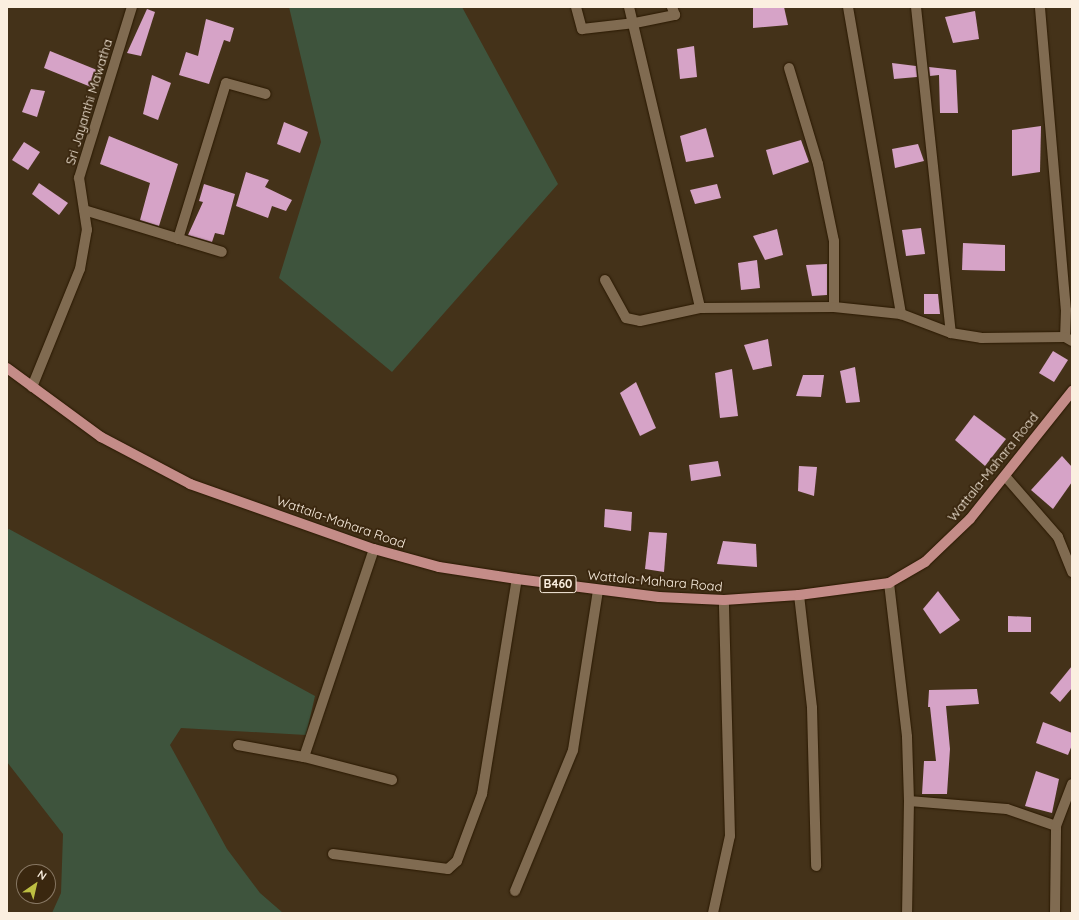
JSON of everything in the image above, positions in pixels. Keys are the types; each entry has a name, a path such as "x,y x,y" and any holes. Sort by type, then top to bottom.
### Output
{"main road":[{"name":"Wattala-Mahara Road","path":"7,368 101,437 190,484 374,549 439,567 517,579 598,590 724,600 799,595 889,583 925,562 970,519 1072,391"}],"street":[{"name":"Sri Jayanthi Mawatha","path":"32,387 80,269 87,230 79,178 132,7"},
{"path":"576,7 582,28 635,23 675,15 672,7"},
{"path":"629,7 635,23 700,308"},
{"path":"848,7 901,314"},
{"path":"916,7 951,333"},
{"path":"605,280 626,318 640,321 700,308 834,307 901,314 951,333 980,338 1068,339 1040,8"},
{"path":"789,68 818,164 834,241 834,307"},
{"path":"178,238 226,83 266,94"},
{"path":"84,210 222,252"},
{"path":"1005,476 1058,537 1072,572"},
{"path":"304,757 374,549"},
{"path":"333,854 448,869 457,861 482,794 517,579"},
{"path":"889,583 907,737 909,801 907,913"},
{"path":"515,891 573,750 598,590"},
{"path":"799,595 812,708 816,866"},
{"path":"713,913 730,836 724,600"},
{"path":"238,745 304,757 392,780"},
{"path":"1054,913 1056,826 1072,784"},
{"path":"909,801 1007,808 1056,826"}],"green space":[{"path":"289,7 462,7 558,184 392,372 279,278 321,142"},
{"path":"9,529 315,696 306,735 181,728 170,745 227,849 260,893 283,913 52,913 61,893 63,834 7,762 7,530"}],"building":[{"path":"784,7 788,25 753,28 753,8"},
{"path":"147,9 155,12 141,56 127,53"},
{"path":"975,11 979,39 953,43 945,17"},
{"path":"206,19 234,28 230,42 224,40 209,84 179,75 186,52 198,56"},
{"path":"694,46 697,77 680,79 677,49"},
{"path":"50,51 97,70 91,87 44,68"},
{"path":"892,63 916,66 917,77 894,79"},
{"path":"929,67 956,70 958,113 940,113 939,75 930,76"},
{"path":"152,75 171,83 158,120 143,114"},
{"path":"31,89 45,91 37,117 22,112"},
{"path":"284,122 308,132 300,153 277,144"},
{"path":"1041,126 1040,172 1012,176 1012,130"},
{"path":"706,128 714,157 686,162 680,136"},
{"path":"109,136 178,164 159,226 140,220 150,183 100,164"},
{"path":"801,140 809,162 773,175 766,150"},
{"path":"24,142 40,152 28,170 12,160"},
{"path":"918,144 924,161 895,168 892,149"},
{"path":"246,172 269,180 265,187 292,200 286,211 272,206 268,218 236,206"},
{"path":"39,183 68,203 59,215 32,194"},
{"path":"204,184 235,194 224,235 215,233 212,242 188,235 203,202 199,201"},
{"path":"717,184 721,198 695,204 690,190"},
{"path":"921,228 925,254 906,256 902,230"},
{"path":"777,229 783,255 765,260 753,236"},
{"path":"963,243 1005,245 1005,271 962,270"},
{"path":"757,260 760,288 741,290 738,263"},
{"path":"827,264 827,295 812,296 806,265"},
{"path":"924,294 938,294 940,314 924,314"},
{"path":"768,339 772,366 753,370 744,345"},
{"path":"1053,351 1068,360 1054,382 1039,373"},
{"path":"855,367 860,402 846,403 840,371"},
{"path":"732,369 738,416 720,418 715,373"},
{"path":"803,375 824,375 821,397 796,396"},
{"path":"636,382 656,428 640,436 620,393"},
{"path":"974,415 1006,439 985,466 955,440"},
{"path":"1062,456 1072,467 1072,482 1053,509 1031,490"},
{"path":"718,461 721,476 691,481 689,465"},
{"path":"799,466 817,467 814,496 798,491"},
{"path":"605,509 632,512 631,531 604,527"},
{"path":"649,532 667,533 664,572 645,569"},
{"path":"723,541 756,544 757,567 717,564"},
{"path":"938,591 960,620 940,634 923,609"},
{"path":"1008,616 1031,617 1031,632 1008,632"},
{"path":"1072,666 1072,688 1060,702 1050,693"},
{"path":"977,689 979,704 946,706 950,749 947,794 922,794 924,761 936,761 930,707 928,707 929,690"},
{"path":"1043,722 1072,733 1072,745 1068,755 1036,743"},
{"path":"1036,771 1059,779 1052,813 1025,806"}]}
